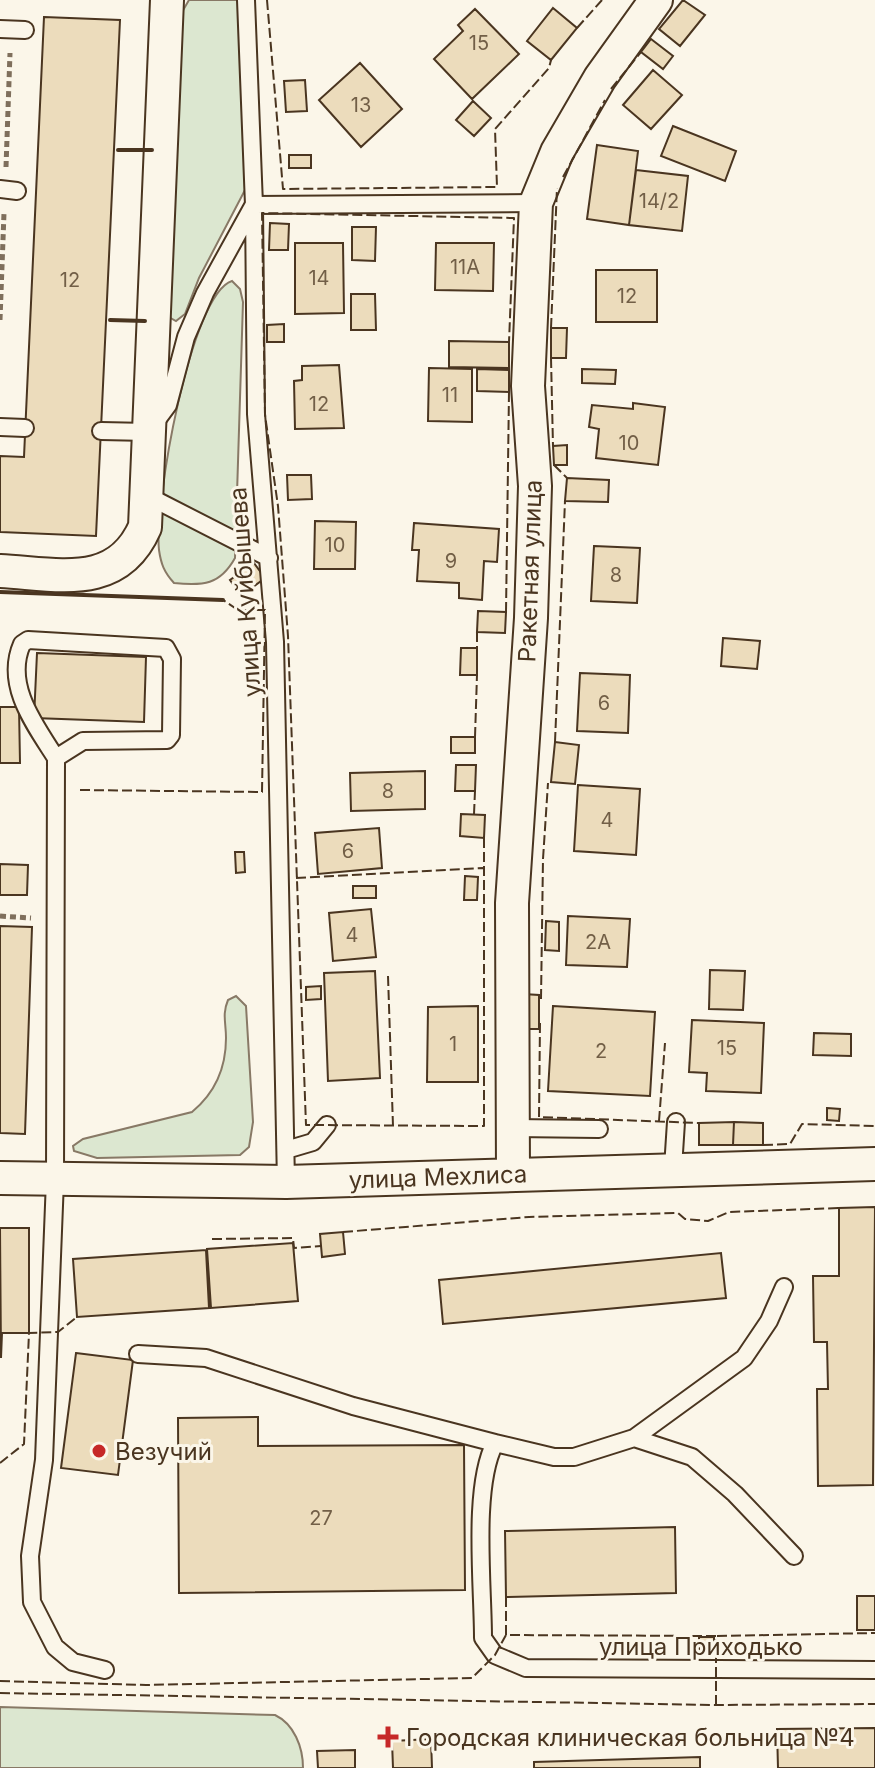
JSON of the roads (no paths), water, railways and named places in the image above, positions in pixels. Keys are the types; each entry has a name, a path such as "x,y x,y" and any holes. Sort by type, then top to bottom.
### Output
{"street":[{"path":"0,571 88,575 109,569 127,559 145,527 161,204 167,0"},
{"name":"Ракетная улица","path":"513,1175 512,903 531,618 535,486 528,386 536,203 557,152 600,78 656,0"},
{"name":"улица Мехлиса","path":"0,1178 55,1180 286,1166 513,1175 875,1164"}],"lane":[{"name":"улица Куйбышева","path":"246,0 254,205 256,414 275,642 286,1166"},
{"path":"0,29 25,30"},
{"path":"101,431 148,432 168,405 186,337 205,293 254,205 536,203"},
{"path":"0,427 25,428"},
{"path":"146,495 269,558"},
{"path":"56,758 83,741 167,740 171,735 172,659 166,648 28,640 22,644 19,656 23,706 56,758 55,1180 44,1460 30,1556 32,1602 55,1647 73,1662 105,1670"},
{"path":"673,1168 676,1122"},
{"path":"286,1166 327,1125"},
{"path":"513,1128 599,1129"},
{"path":"138,1354 206,1358 353,1406 554,1457 574,1457 634,1438 744,1358 769,1321 784,1287"},
{"path":"634,1438 692,1457 735,1494 794,1556"},
{"name":"улица Приходько","path":"495,1443 485,1462 483,1489 483,1638 495,1655 526,1668 875,1670"}],"place":[{"name":"Везучий","path":"99,1451"},
{"name":"Городская клиническая больница №4","path":"388,1737"}]}
